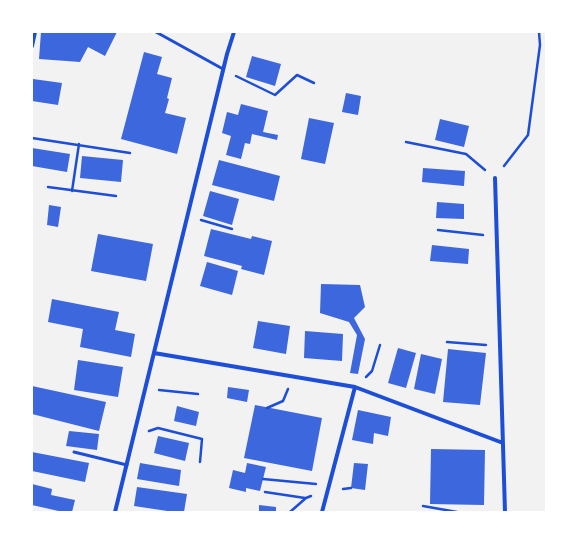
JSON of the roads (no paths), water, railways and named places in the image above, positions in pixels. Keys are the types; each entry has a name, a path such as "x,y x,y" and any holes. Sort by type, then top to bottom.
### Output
{"street":[{"path":"32,46 35,32"},
{"path":"115,512 187,216 234,32"},
{"path":"495,178 505,512"},
{"path":"154,354 355,387 503,443"},
{"path":"322,512 355,387"}],"lane":[{"path":"156,32 224,69"},
{"path":"74,452 127,465"}]}
